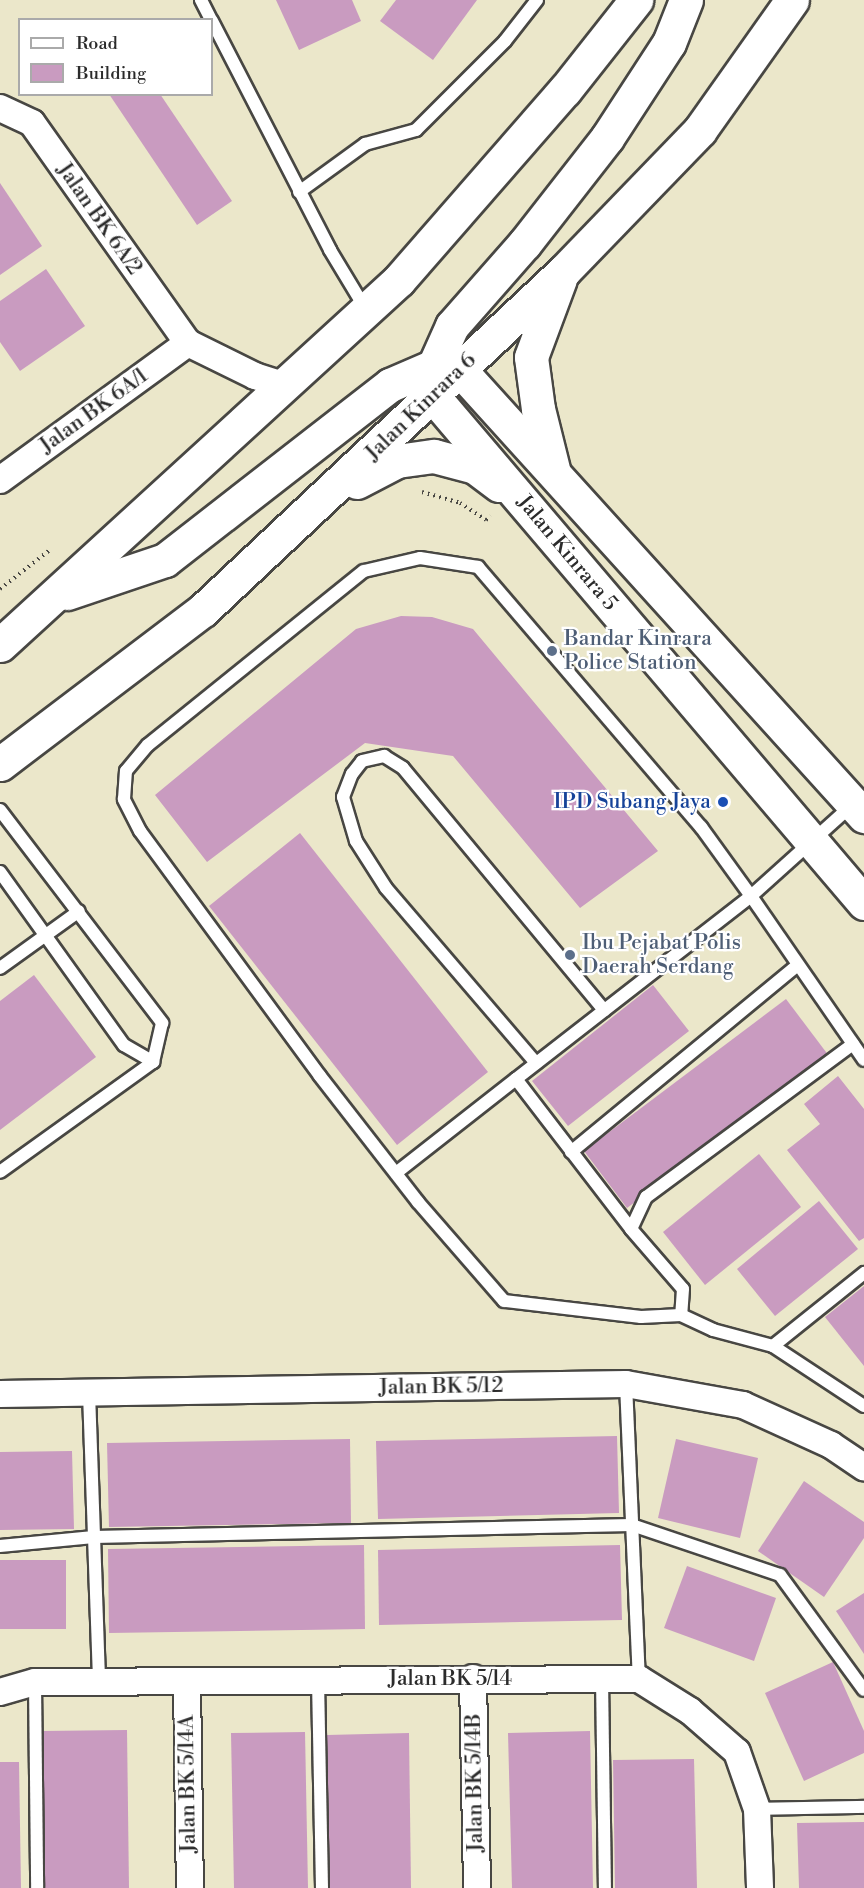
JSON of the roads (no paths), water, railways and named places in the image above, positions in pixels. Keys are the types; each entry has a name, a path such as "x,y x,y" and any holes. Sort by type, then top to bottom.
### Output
{"main road":[{"path":"0,645 286,386 365,308 399,280 565,90 636,0"},
{"path":"53,597 165,560 390,385 442,377 452,326 525,243 607,138 669,43 686,0"},
{"name":"Jalan Kinrara 6","path":"0,764 202,610 326,498 442,377 562,272 700,130 792,0"},
{"path":"555,475 538,409 531,357 562,272"},
{"name":"Jalan Kinrara 5","path":"442,377 555,475 858,810"},
{"name":"Jalan Kinrara 5","path":"442,377 529,508 864,903"},
{"path":"326,498 397,461 434,456 475,467 529,508"}],"street":[{"name":"Jalan BK 6A/2","path":"0,108 32,123 188,343"},
{"path":"188,343 255,376 286,386"},
{"name":"Jalan BK 6A/1","path":"0,480 188,343"},
{"name":"Jalan BK 5/12","path":"0,1395 626,1384 743,1405 831,1445 864,1467"},
{"name":"Jalan BK 5/14","path":"0,1692 35,1682 473,1678 639,1679"},
{"name":"Jalan BK 5/14B","path":"473,1678 477,1888"},
{"path":"639,1679 690,1711 737,1752 757,1809 760,1888"},
{"name":"Jalan BK 5/14A","path":"187,1681 190,1888"}],"lane":[{"path":"201,0 210,18"},
{"path":"299,192 365,144 416,130 504,40 537,0"},
{"path":"213,24 299,192 365,308"},
{"path":"864,1060 701,827 478,567 420,558 364,571 148,745 126,771 123,799 140,831 396,1173 504,1301 641,1317 681,1315 713,1330 773,1346 864,1406"},
{"path":"536,1063 386,888 356,841 343,796 352,774 362,761 384,756 403,768 604,1010"},
{"path":"0,810 162,1023 153,1062 0,1172"},
{"path":"396,1173 751,896 810,841 858,810"},
{"path":"0,872 124,1045 153,1062"},
{"path":"0,968 79,911"},
{"path":"571,1152 798,965"},
{"path":"631,1229 646,1197 853,1044"},
{"path":"516,1079 631,1229 683,1289 681,1315"},
{"path":"773,1346 864,1273"},
{"path":"626,1384 639,1679"},
{"path":"89,1393 99,1682"},
{"path":"0,1545 94,1537 632,1525 780,1575 864,1690"},
{"path":"602,1678 605,1888"},
{"path":"318,1680 322,1888"},
{"path":"35,1682 37,1888"},
{"path":"757,1809 864,1807"}],"place":[{"name":"Bandar Kinrara Police Station","path":"552,651"},
{"name":"IPD Subang Jaya","path":"723,802"},
{"name":"Ibu Pejabat Polis Daerah Serdang","path":"570,955"}]}
